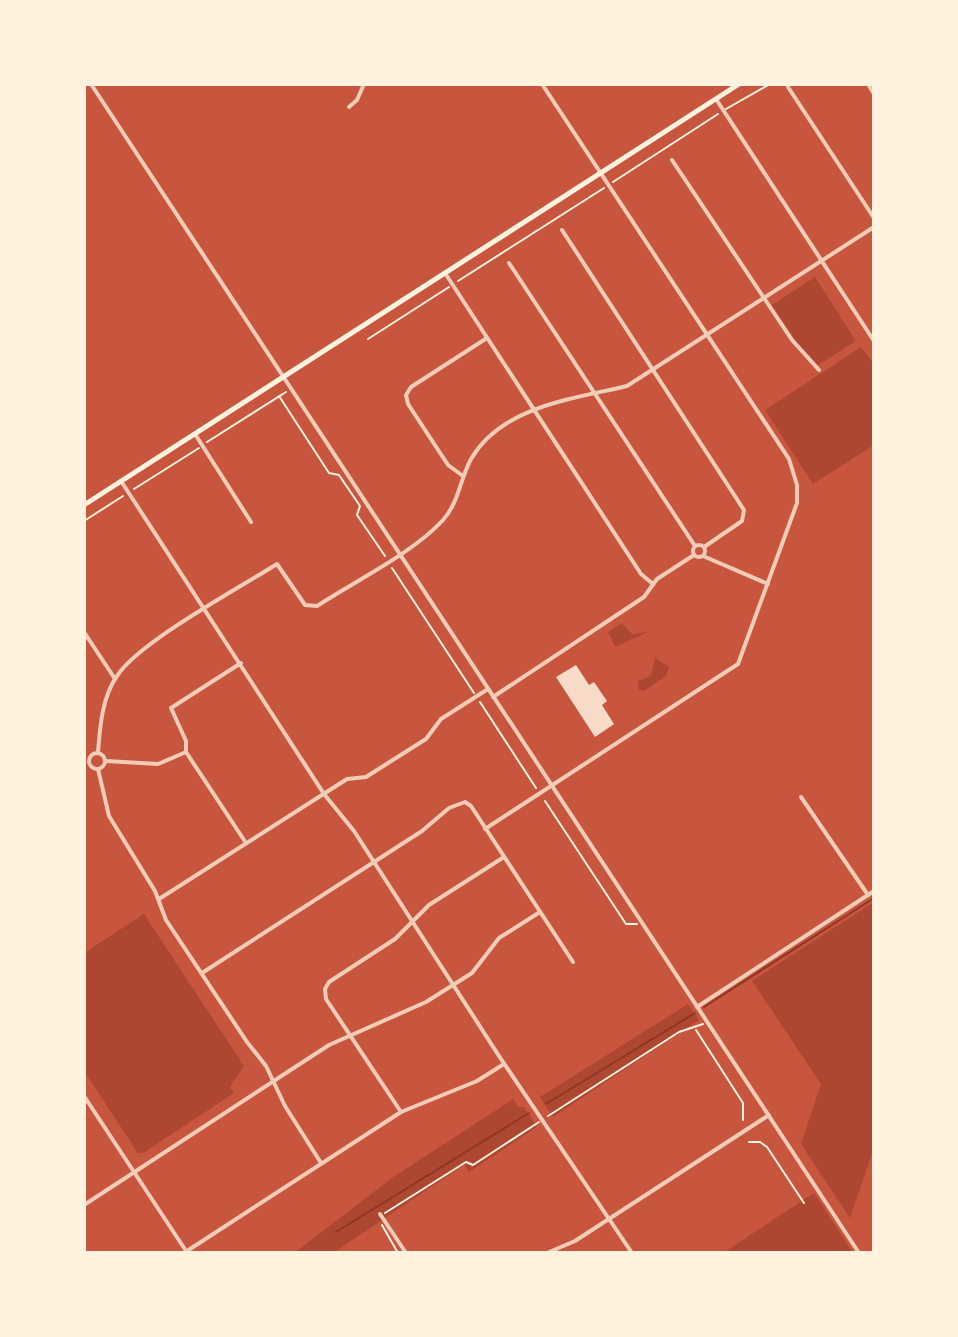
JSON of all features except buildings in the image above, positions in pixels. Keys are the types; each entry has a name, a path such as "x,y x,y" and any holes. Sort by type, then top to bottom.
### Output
{"main road":[{"path":"84,505 739,84"}],"street":[{"path":"91,84 859,1253"},
{"path":"349,107 357,100 364,84"},
{"path":"485,829 735,667 743,655 798,494 789,459 542,84"},
{"path":"868,84 874,94"},
{"path":"788,87 874,218"},
{"path":"716,99 873,337"},
{"path":"672,160 792,340 819,370"},
{"path":"186,752 158,764 106,761 98,752 103,711 115,679 139,652 277,564 305,605 317,606 399,553 444,519 472,457 486,439 514,418 627,386 874,227"},
{"path":"562,230 744,510 744,517 704,547 695,546"},
{"path":"509,263 695,546 694,555"},
{"path":"445,273 641,574 653,584"},
{"path":"464,477 448,465 408,404 406,395 411,387 487,338"},
{"path":"195,434 251,522"},
{"path":"121,481 324,794 374,862 504,1064 632,1253"},
{"path":"703,556 704,547"},
{"path":"493,697 644,597 653,584 694,555 768,584"},
{"path":"84,632 115,679"},
{"path":"241,663 171,708 186,741 186,752 246,843"},
{"path":"159,899 347,779 366,777 426,739 441,719 488,689"},
{"path":"98,752 86,760 92,768 98,769"},
{"path":"98,769 106,761"},
{"path":"98,769 109,816 159,899 166,920 275,1080 285,1106 321,1163"},
{"path":"801,797 868,895"},
{"path":"202,973 422,831 449,808 465,802 573,962"},
{"path":"401,1112 326,999 325,989 329,982 395,939 429,905 504,857"},
{"path":"697,1007 874,891"},
{"path":"84,1205 329,1045 408,1013 472,973 499,938 540,912"},
{"path":"84,1096 187,1252 401,1112 477,1081 504,1064"},
{"path":"547,1253 609,1219 769,1115"},
{"path":"380,1214 406,1253"}],"path":[{"path":"733,105 770,84"},
{"path":"613,182 714,117"},
{"path":"457,282 605,186"},
{"path":"368,339 447,288"},
{"path":"206,443 291,389"},
{"path":"279,396 329,473 339,475 360,506 357,515 385,556"},
{"path":"133,490 199,447"},
{"path":"84,521 124,496"},
{"path":"390,564 474,693"},
{"path":"478,700 536,788"},
{"path":"545,801 626,924 643,924"},
{"path":"546,1118 679,1032 695,1029 707,1021"},
{"path":"695,1029 743,1103 743,1120"},
{"path":"380,1214 388,1213 466,1162 473,1165 541,1121"},
{"path":"749,1142 760,1142 767,1147 804,1203"},
{"path":"386,1222 380,1226 398,1253"}],"shaded area":[{"path":"815,277 856,341 818,365 796,341 772,305"},
{"path":"861,347 874,364 874,445 813,484 765,410"},
{"path":"622,623 632,634 648,632 615,647 608,632"},
{"path":"655,658 669,667 666,676 644,691 638,689 638,681 651,676"},
{"path":"874,902 874,1148 850,1218 801,1144 821,1084 752,981"},
{"path":"144,914 244,1066 230,1087 234,1093 143,1153 138,1153 84,1071 84,953"},
{"path":"688,1004 699,1020 553,1117 540,1097"},
{"path":"513,1099 518,1107 524,1107 537,1127 469,1172 464,1165 333,1253 294,1253 392,1178"},
{"path":"814,1193 853,1253 723,1253"}],"waterway":[{"path":"704,1007 874,898"},
{"path":"546,1104 695,1013"},
{"path":"336,1232 529,1113"}]}
